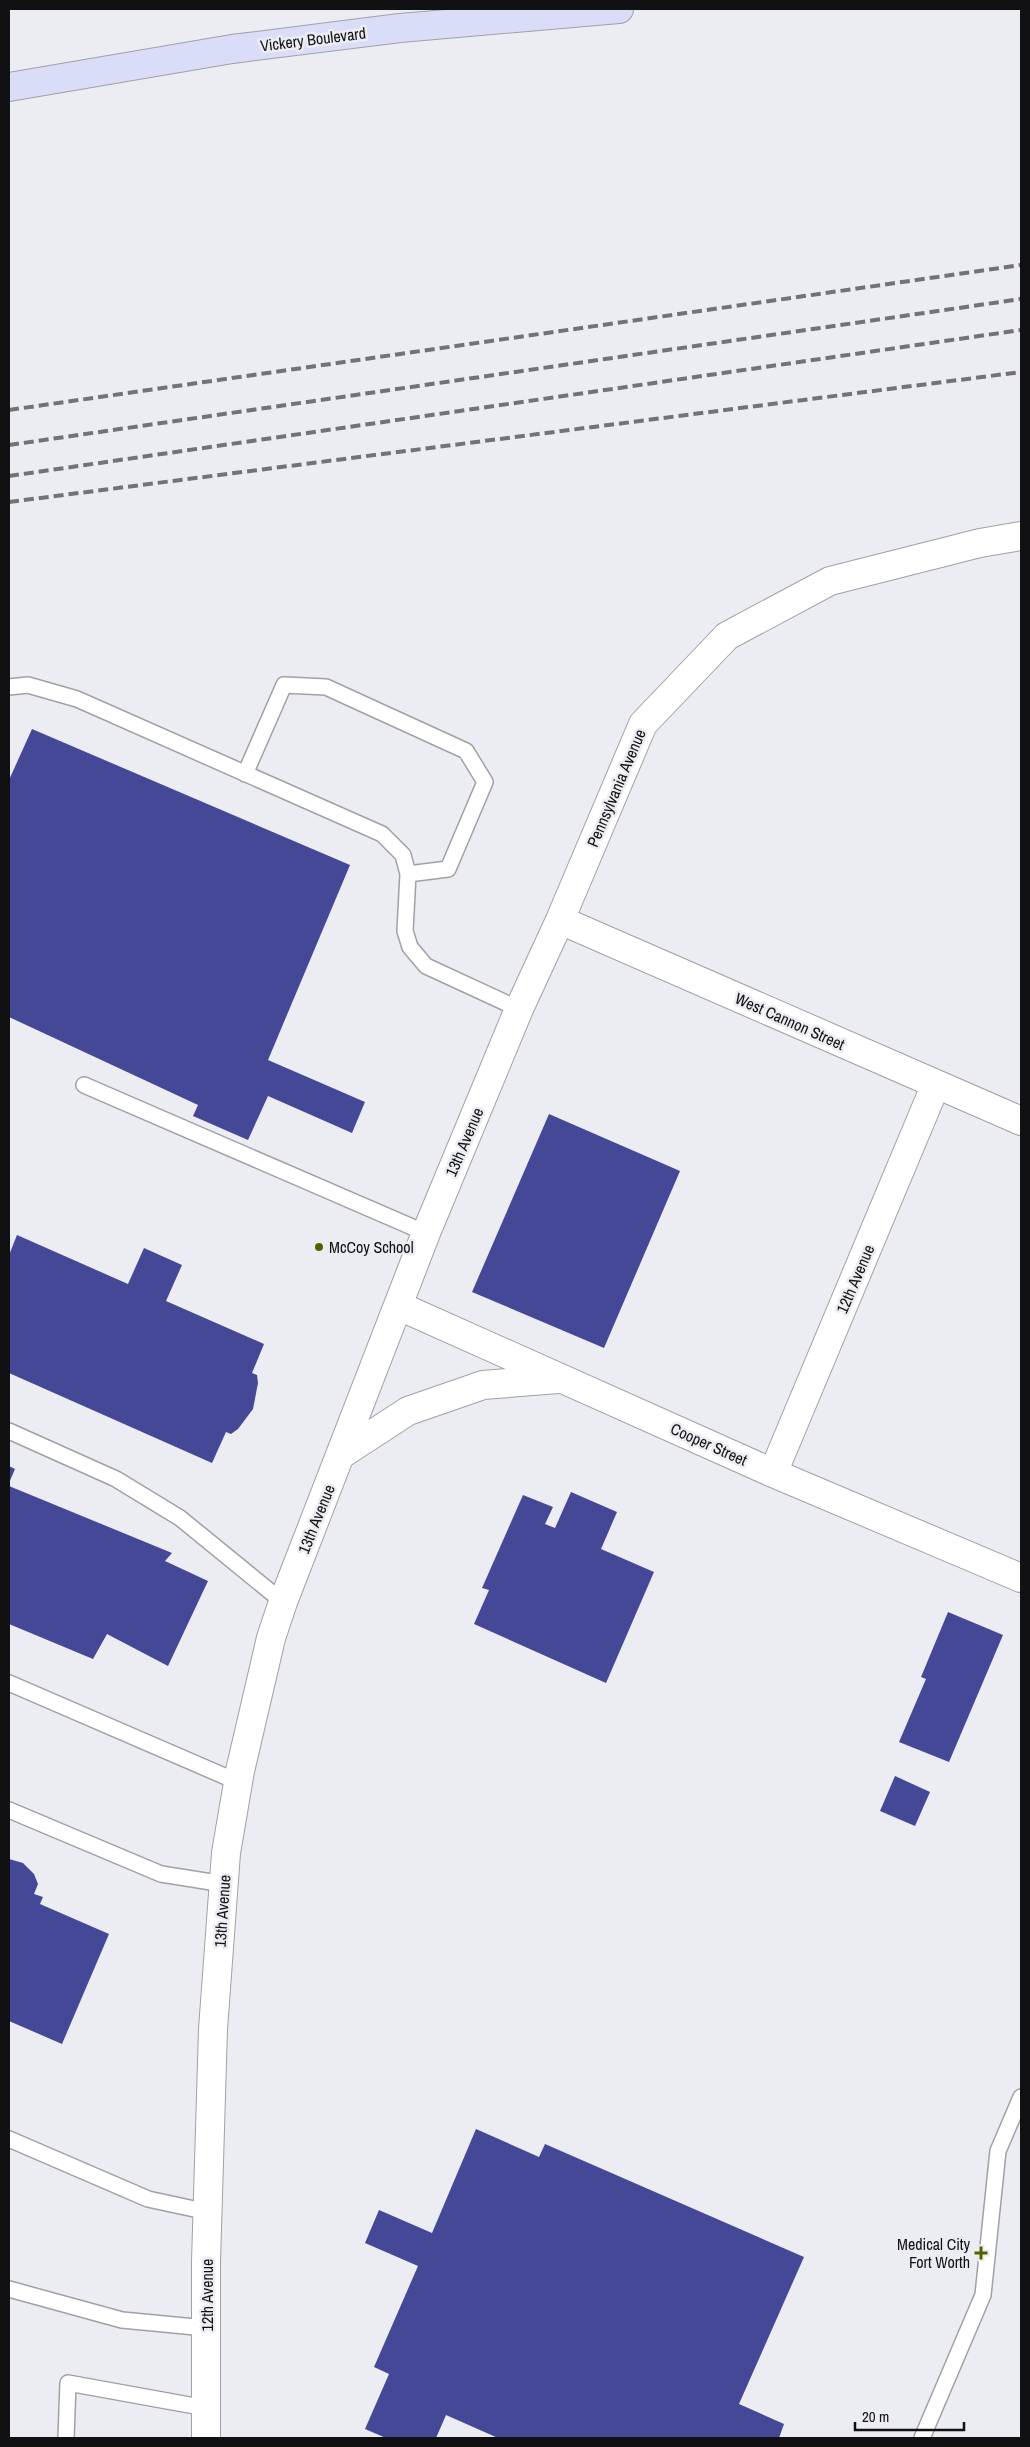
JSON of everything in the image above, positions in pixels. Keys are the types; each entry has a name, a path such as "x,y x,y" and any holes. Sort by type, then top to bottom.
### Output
{"main road":[{"name":"Vickery Boulevard","path":"9,87 232,48 400,28 619,9"}],"street":[{"name":"Pennsylvania Avenue","path":"560,920 643,724 727,636 830,581 980,543 1021,536"},
{"name":"13th Avenue","path":"210,2152 213,2029 226,1853 238,1782 271,1638 283,1602 342,1454 426,1233 519,1009 560,920"},
{"name":"West Cannon Street","path":"560,920 1021,1121"},
{"name":"12th Avenue","path":"773,1473 936,1084"},
{"name":"Cooper Street","path":"399,1306 773,1473 1021,1578"},
{"path":"342,1454 408,1411 483,1385 561,1378"},
{"name":"12th Avenue","path":"206,2438 206,2328 210,2152"}],"lane":[{"path":"9,687 28,685 77,699 382,834 403,855 408,874 405,931 410,947 426,966 519,1009"},
{"path":"245,774 284,685 326,687 466,751 485,782 448,869 408,874"},
{"path":"84,1085 426,1233"},
{"path":"9,1431 116,1479 180,1518 283,1602"},
{"path":"9,1684 238,1782"},
{"path":"9,1810 161,1874 224,1884"},
{"path":"922,2438 983,2295 998,2151 1021,2097"},
{"path":"9,2138 148,2200 208,2212"},
{"path":"9,2289 122,2320 206,2328"},
{"path":"66,2438 68,2383 206,2408"}],"building":[{"path":"32,729 350,865 268,1060 365,1102 352,1133 268,1096 248,1140 193,1116 198,1105 9,1017 9,780"},
{"path":"549,1114 680,1171 604,1348 472,1292"},
{"path":"17,1235 128,1284 144,1248 182,1265 166,1301 264,1344 252,1373 257,1375 258,1383 253,1409 238,1429 231,1434 226,1432 212,1463 9,1373 9,1255"},
{"path":"9,1466 15,1469 9,1483"},
{"path":"9,1486 172,1553 165,1561 208,1581 168,1666 107,1634 93,1659 9,1624"},
{"path":"571,1492 617,1512 601,1549 654,1572 606,1683 474,1624 489,1590 482,1588 523,1495 553,1507 545,1524 555,1528"},
{"path":"948,1612 1003,1635 949,1762 899,1742 926,1679 921,1677"},
{"path":"895,1776 930,1792 915,1826 880,1811"},
{"path":"9,1859 23,1863 34,1874 38,1884 34,1894 43,1897 40,1904 109,1934 62,2044 9,2021"},
{"path":"476,2129 539,2157 545,2144 804,2257 739,2404 784,2424 779,2438 498,2438 446,2415 436,2438 386,2438 365,2429 389,2374 374,2367 418,2266 365,2243 379,2210 432,2233"}],"railway":[{"path":"9,410 1021,265"},
{"path":"9,445 1021,299"},
{"path":"9,476 1021,330"},
{"path":"9,502 1021,372"}],"place":[{"name":"McCoy School","path":"319,1247"},
{"name":"Medical City Fort Worth","path":"981,2253"}]}
